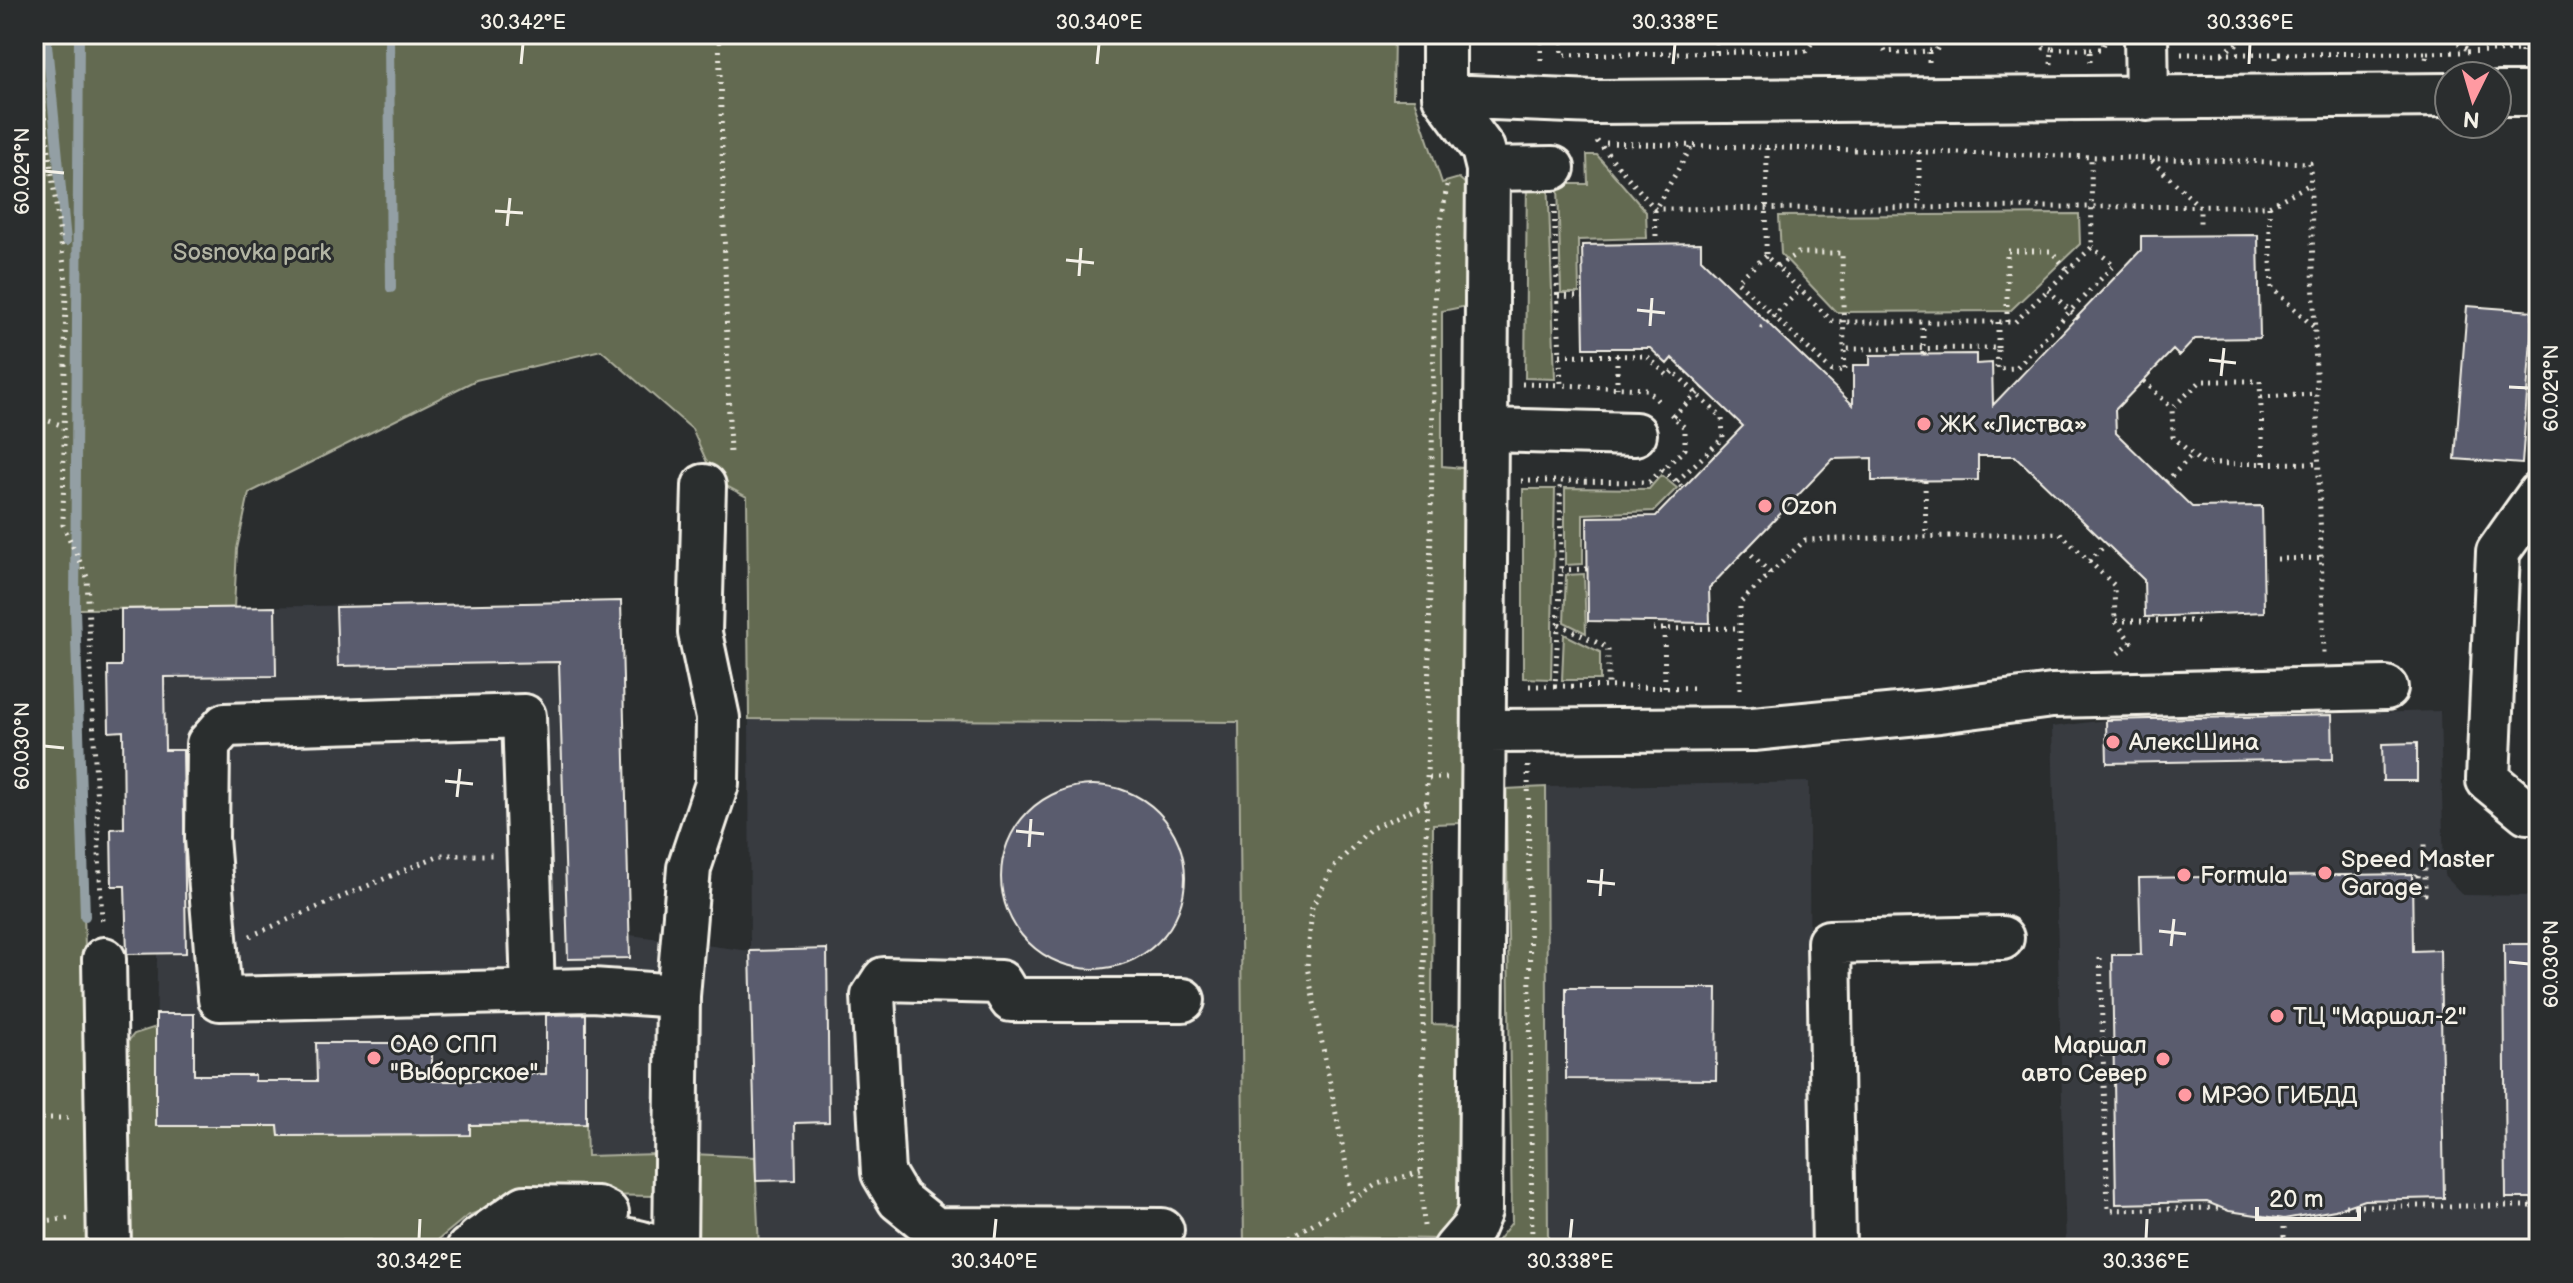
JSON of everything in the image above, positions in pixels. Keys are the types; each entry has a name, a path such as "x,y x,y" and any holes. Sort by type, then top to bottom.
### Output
{"street":[{"path":"1440,1241 1473,1228 1480,1211 1489,430 1486,159 1444,96 1444,34"},
{"path":"2147,99 2160,44"},
{"path":"1444,96 1595,102 2433,95"},
{"path":"1486,159 1559,160"},
{"path":"1489,430 1635,434"},
{"path":"675,1249 678,996 689,868 717,784 718,718 700,633 717,476"},
{"path":"2538,486 2498,552 2488,780 2527,812 2539,812"},
{"path":"1486,731 1753,729 1939,711 2052,696 2386,688"},
{"path":"533,991 524,716 225,725 208,744 207,838 220,999 592,990 678,996"},
{"path":"1834,1249 1829,942 2002,938"},
{"path":"104,959 109,1249"},
{"path":"1162,1230 935,1239 899,1200 883,1173 873,996 884,979 1000,982 1011,1000 1183,1000"},
{"path":"468,1249 506,1237 588,1236 645,1244"}],"path":[{"path":"717,476 719,34"},
{"path":"1562,34 1562,55 1806,51 1817,36 1878,36 1885,52 1898,51"},
{"path":"1716,34 1716,53"},
{"path":"1929,51 1936,51 1944,34"},
{"path":"2034,34 2044,48 2052,49 2102,49 2107,34"},
{"path":"2221,54 2253,34"},
{"path":"2445,34 2470,51"},
{"path":"34,38 66,281 63,525 87,577 104,959"},
{"path":"2160,44 2221,54 2276,54"},
{"path":"2051,75 2052,49"},
{"path":"2090,49 2090,75"},
{"path":"2427,53 2522,50 2531,78"},
{"path":"1656,236 1655,209 1692,146"},
{"path":"1559,160 1692,146 2310,163 2325,689"},
{"path":"1767,148 1766,256 1832,321 1844,322 2015,322 2092,247 2091,157"},
{"path":"1919,152 1919,207"},
{"path":"1440,1241 1421,1172 1435,261 1450,169 1486,159"},
{"path":"2151,159 2200,207 2200,227"},
{"path":"1622,170 1655,209"},
{"path":"1655,209 2269,206 2310,184"},
{"path":"2269,206 2272,288 2314,327"},
{"path":"1998,322 1997,369 2016,368 2114,265 2092,247"},
{"path":"2007,322 2007,251 2051,251 2068,270"},
{"path":"1766,256 1737,281 1832,371 1845,371 1842,253 1798,253 1777,266"},
{"path":"2048,289 2082,322"},
{"path":"1761,328 1800,290"},
{"path":"1558,296 1583,297"},
{"path":"1923,322 1923,351"},
{"path":"1844,349 1923,351 1998,348"},
{"path":"1560,355 1647,356 1668,376 1673,371 1722,418 1723,438 1676,482"},
{"path":"1617,355 1617,388"},
{"path":"2144,381 2172,408 2173,437 2203,464 2319,463"},
{"path":"2172,408 2201,381 2260,381 2263,463"},
{"path":"1519,384 1561,385"},
{"path":"1673,416 1703,388"},
{"path":"2261,397 2317,394"},
{"path":"34,416 64,426"},
{"path":"2166,482 2192,455"},
{"path":"1662,469 1683,488"},
{"path":"1517,481 1560,481"},
{"path":"1925,481 1926,537"},
{"path":"1726,689 1742,689 1740,603 1805,540 2060,533 2114,585 2115,621 2131,642 2114,657"},
{"path":"2089,561 2106,544"},
{"path":"1746,549 1771,574"},
{"path":"2277,559 2322,558"},
{"path":"1561,570 1587,569"},
{"path":"2115,621 2200,621"},
{"path":"1559,624 1608,648 1608,688"},
{"path":"1653,629 1741,628"},
{"path":"1664,629 1665,687"},
{"path":"1555,686 1696,688"},
{"path":"1353,1200 1307,967 1312,907 1333,868 1370,829 1429,802"},
{"path":"2412,883 2418,872 2419,894 2425,894 2425,839"},
{"path":"216,950 440,855 529,854"},
{"path":"2100,958 2108,1210 2220,1208"},
{"path":"1270,1249 1378,1184 1421,1172"},
{"path":"2345,1206 2539,1206"},
{"path":"2284,1219 2284,1249"}],"shaded area":[{"path":"621,601 630,935 750,951 749,719 1239,722 1244,1249 759,1249 755,1157 587,1156 470,1135 279,1136 156,1126 157,954 126,954 125,886 112,886 111,829 124,828 123,732 109,732 108,666 121,665 121,609"},
{"path":"2440,711 2444,875 2463,895 2539,896 2539,1249 2066,1249 2052,727 2106,720"},
{"path":"1809,782 1810,1249 1548,1249 1546,787"}],"green space":[{"name":"Sosnovka park","path":"34,34 1394,34 1393,99 1414,99 1442,183 1459,178 1470,188 1472,305 1442,311 1442,466 1473,469 1462,823 1433,824 1432,1024 1462,1025 1467,1198 1456,1228 1440,1239 1311,1237 1288,1249 1244,1249 1239,722 749,719 747,497 715,480 692,429 601,350 476,380 249,493 237,549 234,608 76,609 93,1249 34,1249"},
{"path":"1587,155 1597,155 1646,212 1647,238 1578,240 1579,293 1561,293 1558,184 1588,184"},
{"path":"1548,174 1555,379 1525,378 1527,175"},
{"path":"2079,214 2080,244 2010,311 1836,312 1781,254 1779,216"},
{"path":"1661,475 1677,488 1654,511 1583,514 1583,564 1565,565 1565,488 1649,489"},
{"path":"1523,489 1555,489 1551,679 1523,678"},
{"path":"1584,574 1586,633 1564,622 1566,575"},
{"path":"1564,634 1600,652 1600,680 1562,680"},
{"path":"1546,787 1548,1249 1491,1249 1512,1222 1506,789"},
{"path":"156,1027 156,1125 278,1126 279,1136 469,1135 470,1125 586,1124 587,1156 658,1154 657,1196 523,1194 467,1216 427,1249 372,1249 371,1240 313,1240 313,1249 121,1249 123,1047 134,1034"},
{"path":"692,1154 755,1157 759,1249 694,1249"}],"building":[{"name":"ЖК «Листва»","path":"2258,235 2260,338 2195,339 2179,356 2173,350 2115,410 2116,433 2192,507 2262,506 2264,612 2145,617 2144,580 2032,472 2015,456 1978,456 1978,480 1872,481 1872,458 1833,459 1709,588 1710,623 1588,621 1587,517 1656,516 1743,426 1672,358 1667,364 1650,348 1584,348 1582,245 1701,243 1701,259 1853,405 1853,365 1870,365 1870,355 1976,354 1976,364 1992,363 1993,405 2141,250 2141,236"},
{"path":"2467,306 2533,311 2522,464 2455,459"},
{"path":"621,601 630,958 568,959 559,662 338,666 336,607"},
{"path":"275,607 276,676 164,677 165,750 183,750 186,953 127,954 125,886 112,886 111,829 124,828 123,731 109,732 108,666 121,666 121,609"},
{"path":"2332,715 2333,759 2107,763 2106,720"},
{"path":"2417,743 2417,781 2383,781 2382,744"},
{"path":"1093,785 1128,792 1158,812 1178,842 1185,877 1178,912 1158,942 1128,962 1093,969 1058,962 1028,942 1008,912 1001,877 1008,842 1028,812 1058,792"},
{"name":"ТЦ \"Маршал-2\"","path":"2412,874 2413,951 2440,950 2444,1198 2364,1200 2335,1210 2284,1219 2229,1211 2207,1202 2116,1204 2112,955 2141,955 2139,878"},
{"path":"2504,944 2539,944 2539,1198 2506,1198"},
{"path":"827,949 829,1122 795,1123 796,1180 756,1181 750,951"},
{"path":"1566,988 1717,988 1716,1080 1566,1079"},
{"name":"ОАО СПП \"Выборгское\"","path":"156,1014 194,1014 194,1075 255,1075 255,1081 317,1081 316,1043 432,1043 432,1081 493,1081 493,1074 546,1074 546,1015 586,1014 586,1124 470,1125 470,1135 279,1136 278,1126 156,1126"}],"waterway":[{"path":"46,34 66,241"},
{"path":"79,34 75,609 85,916"},
{"path":"389,34 391,288"}],"place":[{"name":"ЖК «Листва»","path":"1924,424"},
{"name":"Ozon","path":"1765,506"},
{"name":"АлексШина","path":"2113,742"},
{"name":"Speed Master Garage","path":"2325,873"},
{"name":"Formula","path":"2184,875"},
{"name":"ТЦ \"Маршал-2\"","path":"2277,1016"},
{"name":"ОАО СПП \"Выборгское\"","path":"374,1058"},
{"name":"Маршал авто Север","path":"2163,1059"},
{"name":"МРЭО ГИБДД","path":"2185,1095"}]}
